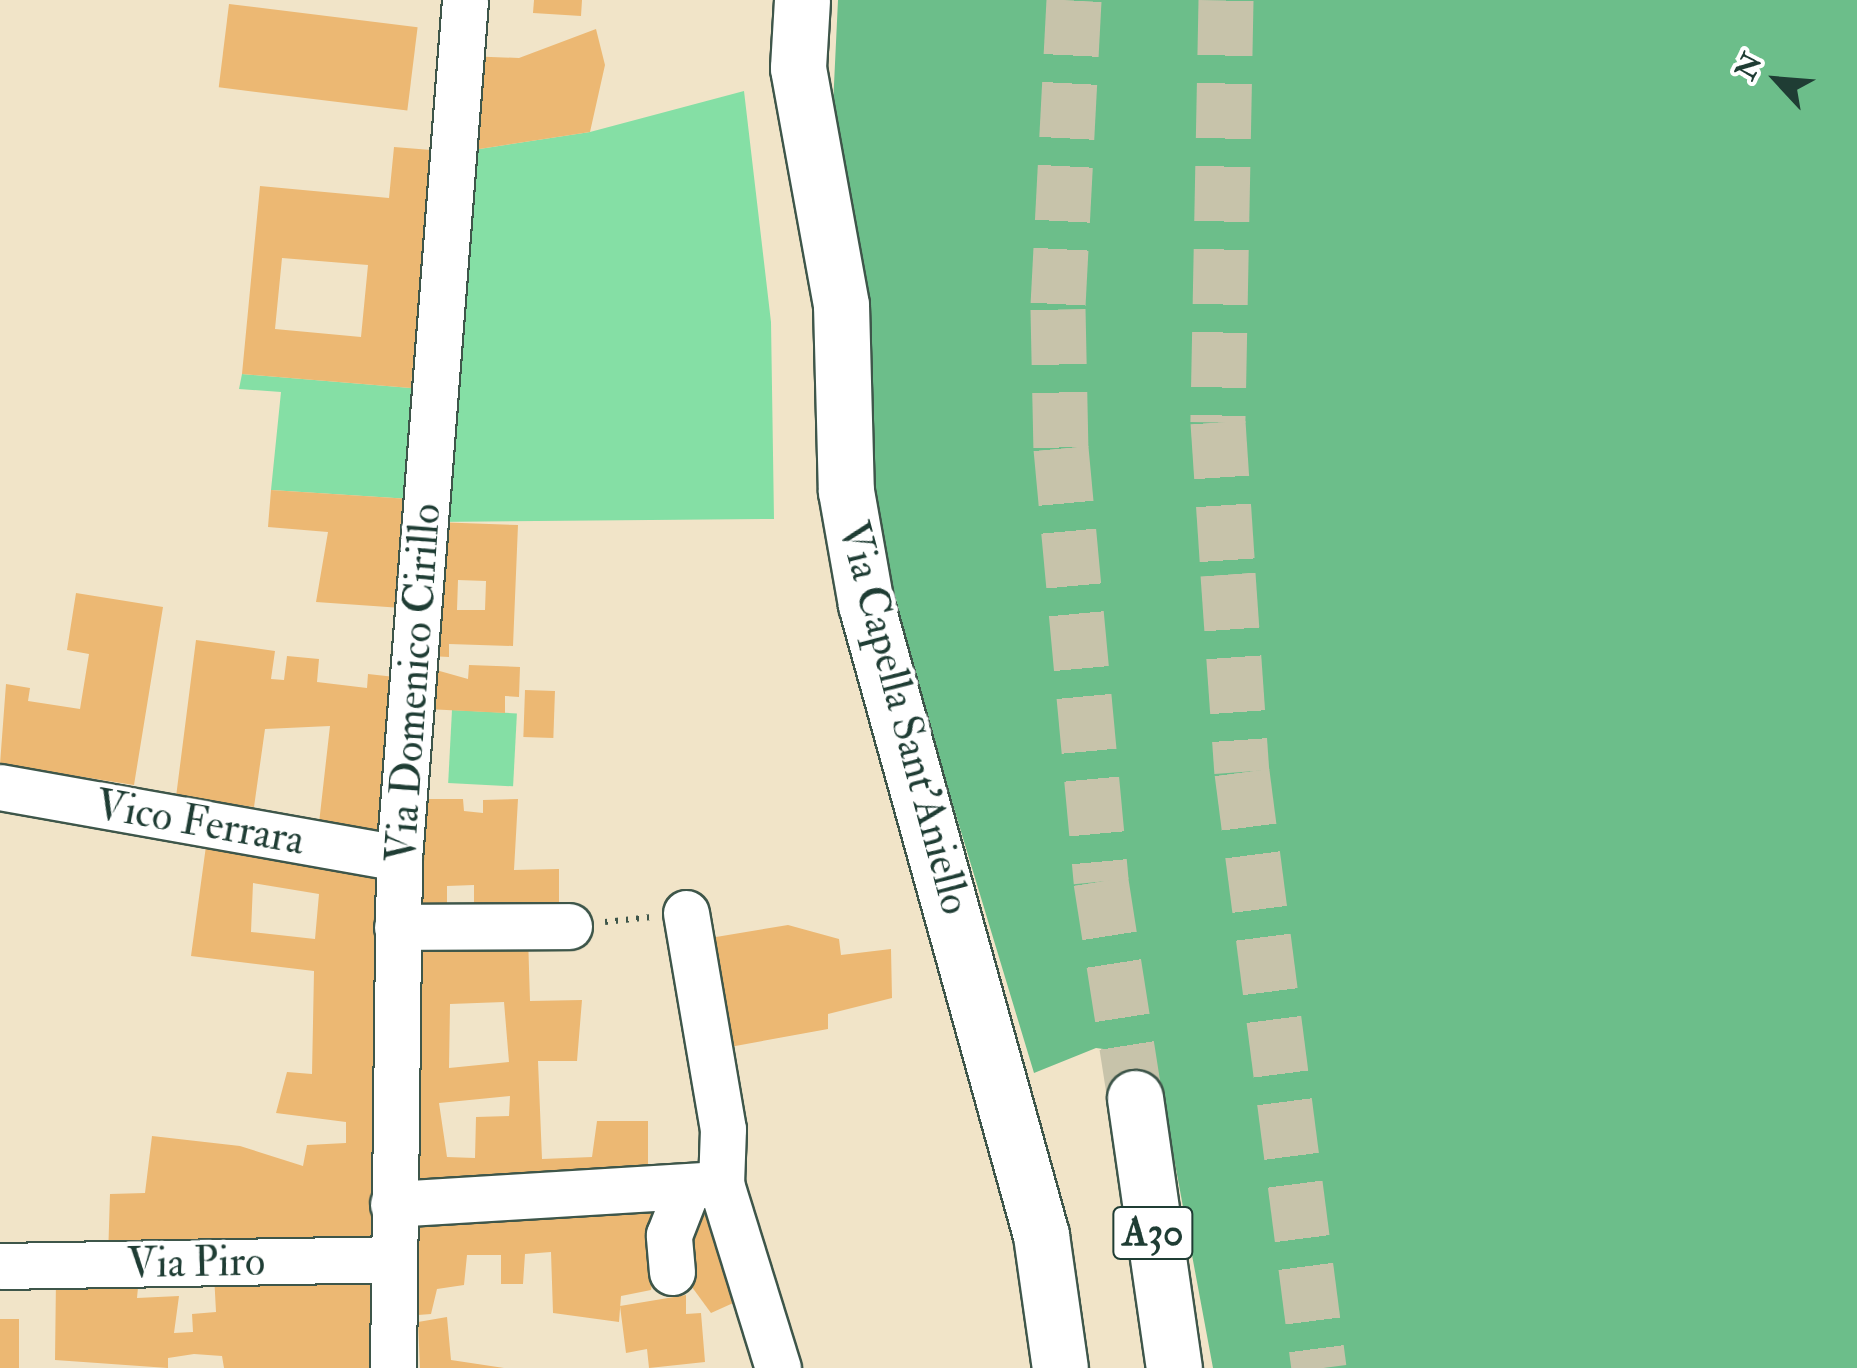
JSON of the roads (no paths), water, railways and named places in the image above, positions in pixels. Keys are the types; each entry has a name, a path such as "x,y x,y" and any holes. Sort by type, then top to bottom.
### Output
{"main road":[{"name":"Via Capella Sant'Aniello","path":"802,0 798,68 841,306 846,491 866,604 1041,1235 1060,1368"},
{"name":"A30","path":"1135,1098 1174,1368"}],"street":[{"name":"Via Domenico Cirillo","path":"393,1368 400,858 465,0"},
{"name":"Vico Ferrara","path":"0,787 400,858"},
{"path":"672,1272 669,1235 704,1187 723,1129 686,913"},
{"path":"397,926 569,926"},
{"path":"393,1204 704,1187"},
{"path":"704,1187 778,1368"},
{"name":"Via Piro","path":"0,1266 392,1259"}],"tunnel":[{"path":"1074,0 1058,309 1061,448 1101,881 1135,1098"},
{"path":"1226,0 1218,422 1228,574 1242,772 1319,1368"}]}
